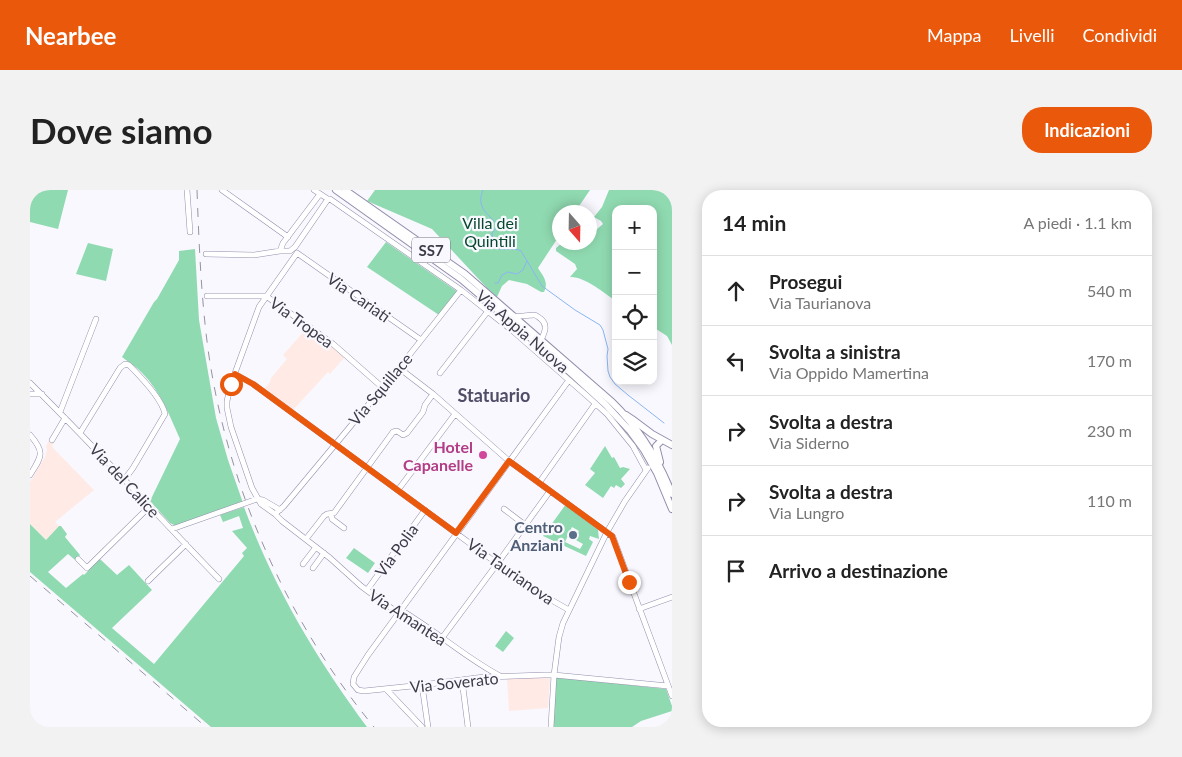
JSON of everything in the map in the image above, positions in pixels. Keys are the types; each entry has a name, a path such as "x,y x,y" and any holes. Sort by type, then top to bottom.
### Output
{"main road":[{"name":"Via Appia Nuova","path":"336,190 462,279 620,415 642,438 662,471 672,494"},
{"name":"Via Appia Nuova","path":"345,190 457,269 514,316 518,327 541,340 611,401 653,466 672,509"},
{"path":"620,415 630,417 645,430 672,445"},
{"path":"662,440 656,446 662,471"}],"street":[{"path":"187,190 190,232"},
{"path":"222,190 288,237"},
{"name":"Via Appia Nuova","path":"314,190 330,199 461,290 488,311 518,327 569,380 607,414 633,446 646,470"},
{"path":"280,251 283,243 320,194"},
{"path":"172,530 258,499 248,479 231,427 228,414 228,398 256,312 290,263 328,199"},
{"path":"388,240 394,230"},
{"path":"206,254 254,255 296,250"},
{"name":"Via Cariati","path":"296,250 421,340"},
{"path":"280,251 288,257 290,263"},
{"name":"Via Squillace","path":"277,512 399,368 461,290"},
{"name":"Via Tropea","path":"207,296 266,296 333,344 382,387"},
{"path":"440,373 488,311"},
{"path":"514,316 536,316 545,323 545,330 541,340"},
{"path":"518,327 527,316"},
{"path":"60,412 96,319"},
{"path":"80,433 120,368 128,364 152,390 165,414 134,468 124,480"},
{"path":"399,368 433,394 509,461 613,538 672,696"},
{"name":"Via Taurianova","path":"235,374 253,384 537,592 569,610"},
{"path":"400,611 569,380"},
{"path":"32,385 30,394 42,394"},
{"name":"Via del Calice","path":"32,385 220,579"},
{"path":"306,539 324,516 334,513 394,432 397,431 404,435 407,433 423,412 424,405 433,394"},
{"path":"539,482 596,404"},
{"path":"398,490 455,414"},
{"path":"52,440 65,418"},
{"path":"30,435 38,444 41,454 30,475"},
{"path":"551,727 554,675 560,634 569,610 624,501 648,468 653,466 662,471"},
{"path":"442,638 550,491"},
{"name":"Via Amantea","path":"258,499 264,500 277,512 280,520 338,564 366,590 394,611 400,611 411,616 467,657 500,676"},
{"path":"78,559 86,568 149,507"},
{"path":"504,509 525,526"},
{"name":"Via Polia","path":"366,590 425,510"},
{"path":"331,514 333,519 344,528"},
{"path":"148,580 186,544"},
{"path":"303,564 316,547"},
{"path":"313,568 324,553"},
{"path":"639,609 672,598"},
{"name":"Via Soverato","path":"400,611 354,677 355,687 362,691 500,676 554,675 668,686"},
{"path":"462,680 468,727"},
{"path":"422,685 428,727"},
{"path":"386,689 422,727"}],"shaded area":[{"path":"308,327 345,357 330,374 328,372 293,410 263,389 287,359 283,355"},
{"path":"50,439 54,442 52,445 54,449 94,490 55,522 59,526 46,540 30,524 30,482 45,457 46,446"},
{"path":"507,678 550,678 548,708 509,711"}],"green space":[{"path":"30,190 68,190 58,229 30,222"},
{"name":"Villa dei Quintili","path":"375,190 590,190 580,205 552,205 552,247 538,268 546,282 544,292 527,284 509,280 502,286 497,297 432,229 367,201"},
{"path":"609,190 672,190 672,345 667,336 657,330 657,205 612,205 612,298 588,282 576,277 570,277 577,269 575,264 556,251 597,250 597,229 603,224 597,219 597,213 602,207"},
{"path":"386,242 458,292 439,315 367,267"},
{"path":"88,243 113,249 106,281 76,274"},
{"path":"195,249 199,320 216,418 243,503 176,526 170,523 150,501 180,439 163,402 152,384 138,369 122,357 179,260 179,251"},
{"path":"605,446 620,468 630,469 621,479 625,484 621,488 616,485 614,488 611,486 603,498 585,485 595,473 590,469"},
{"path":"566,504 598,530 599,539 590,536 589,539 593,542 586,556 543,536","holes":["572,527 579,531 574,539 583,544 580,549 565,542"]},
{"path":"244,507 269,566 298,622 330,675 367,727 211,727 30,572 30,524 46,540 61,526 67,534 65,537 80,555 75,560 68,554 48,572 66,588 84,575 100,559 117,575 129,565 152,590 112,628 154,664 244,556 242,553 247,548 232,531 243,528 239,516 223,522 220,515"},
{"path":"354,548 375,563 368,573 346,558"},
{"path":"506,631 514,638 503,652 495,646"},
{"path":"556,677 666,689 672,711 641,721 632,727 552,727"}],"waterway":[{"path":"483,190 481,205 497,224 492,233 495,246 501,249 521,251 542,286 575,310 600,325 608,349 608,371 610,377 615,384 664,423"},
{"path":"495,283 498,283 502,275 508,272 517,274 523,270 527,261"}],"railway":[{"path":"197,190 202,289 208,349 217,400 230,451 246,501 265,549 288,596 314,642 342,686 374,727"},
{"path":"30,576 206,727"}],"place":[{"name":"Hotel Capanelle","path":"483,455"},
{"name":"Centro Anziani","path":"573,535"}],"district":[{"name":"Statuario","path":"494,395"}],"route":[{"path":"231,384 235,374 244,378 456,533 509,461 612,536 629,582"}]}
